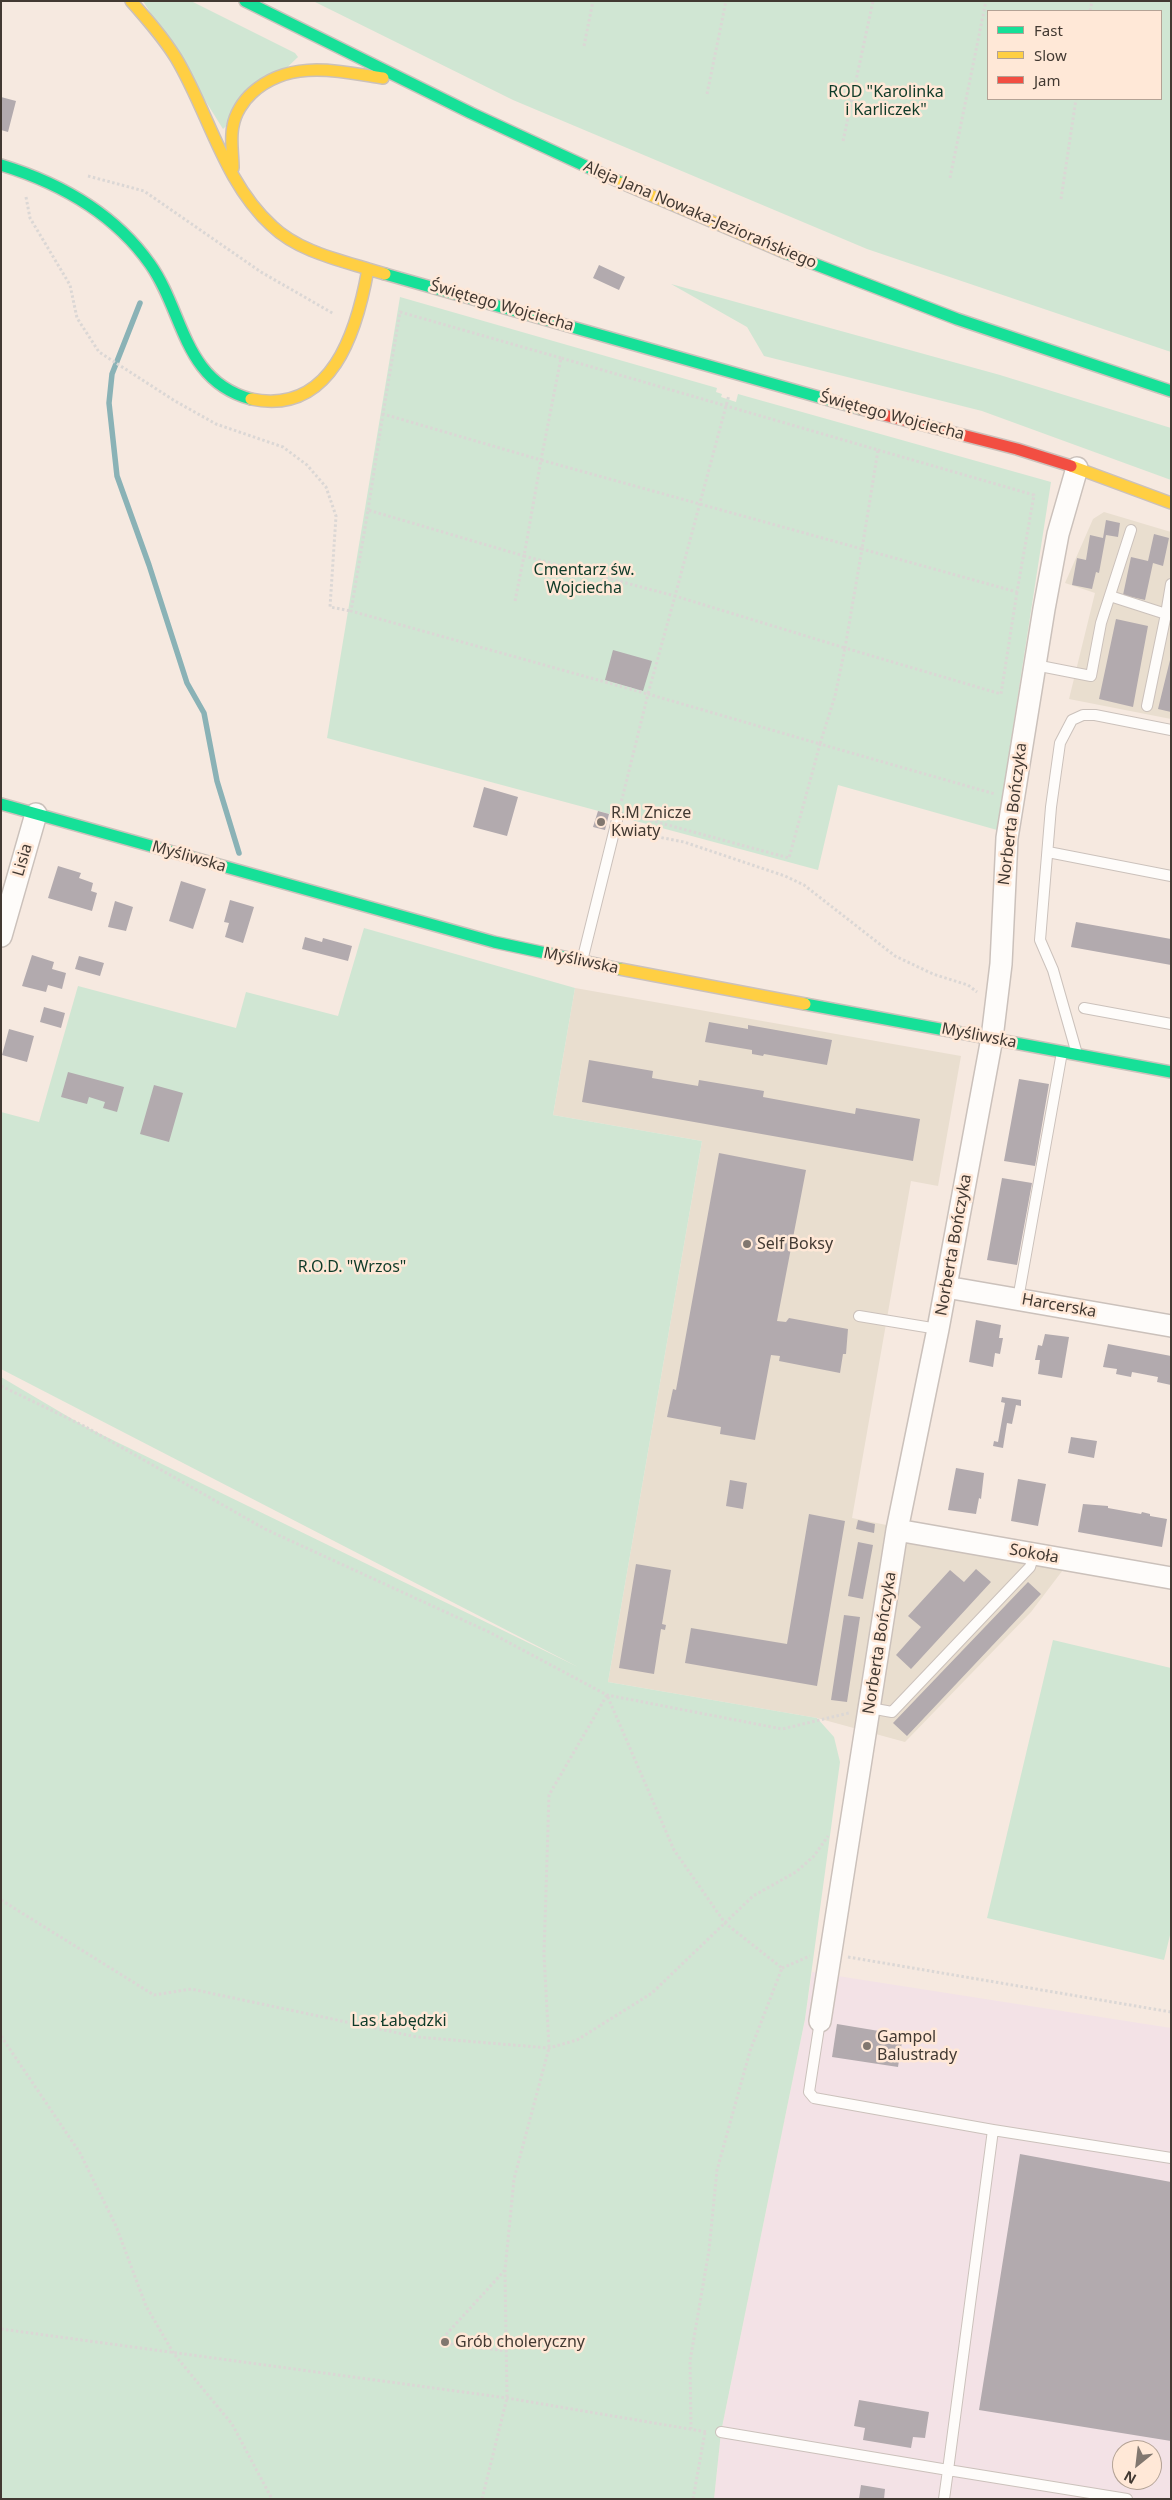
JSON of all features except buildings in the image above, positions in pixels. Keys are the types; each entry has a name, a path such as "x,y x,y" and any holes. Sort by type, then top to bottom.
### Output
{"main road":[{"name":"Świętego Wojciecha","path":"132,1 153,26 175,58 233,172 256,210 272,226 291,240 333,258 368,269 884,415 1017,448 1171,503"},
{"name":"Aleja Jana Nowaka-Jeziorańskiego","path":"245,1 404,80 610,178 834,271 1015,338 1171,391"},
{"path":"233,172 232,128 241,105 258,86 282,72 316,69 404,80"},
{"path":"1,165 30,174 68,191 107,216 127,236 156,272 194,356 211,378 234,394 251,399 260,401 284,400 307,393 326,378 342,353 348,338 368,269"},
{"name":"Myśliwska","path":"1,804 431,926 582,962 1171,1072"}],"street":[{"name":"Norberta Bończyka","path":"820,2021 897,1530 938,1329 992,1038 1001,964 1007,838 1035,665 1058,534 1077,468"},
{"name":"Lisia","path":"1,936 36,814"},
{"name":"Harcerska","path":"946,1287 1171,1326"},
{"name":"Sokoła","path":"897,1530 1171,1578"}],"lane":[{"path":"1035,665 1091,676 1101,623 1131,530"},
{"path":"1146,706 1171,584"},
{"path":"1110,596 1166,614"},
{"path":"1077,1054 1053,970 1040,940 1060,743 1072,720 1083,715 1095,715 1171,730"},
{"path":"582,962 618,814"},
{"path":"1048,852 1171,876"},
{"path":"1084,1008 1171,1024"},
{"path":"1018,1299 1062,1052"},
{"path":"859,1316 938,1329"},
{"path":"870,1708 892,1712 1030,1567 1034,1554"},
{"path":"820,2021 809,2092 814,2098 993,2130 1171,2158"},
{"path":"944,2499 993,2130"},
{"path":"721,2432 1127,2499"}],"path":[{"path":"584,46 593,1"},
{"path":"707,94 726,1"},
{"path":"843,140 873,1"},
{"path":"950,178 986,1"},
{"path":"1061,199 1076,100"},
{"path":"79,173 144,192 261,272 336,316"},
{"path":"30,174 26,195 30,218 70,285 76,318 100,352 175,401 216,424 283,447 307,465 326,487 336,516 330,607 648,694 998,794 999,786"},
{"path":"349,611 368,510 400,312 1034,495 1000,694"},
{"path":"515,602 561,358"},
{"path":"730,392 648,694 618,814 621,830 684,842 785,876 804,885 896,956 933,974 968,985 983,997"},
{"path":"383,414 541,460 1017,592"},
{"path":"618,814 789,858 835,696 845,648 878,450"},
{"path":"368,510 524,556 675,596 1007,696"},
{"path":"1,1386 84,1426 265,1529 489,1632 607,1694 782,1729 870,1708"},
{"path":"607,1694 674,1850 725,1922 782,1968"},
{"path":"482,2499 507,2398 505,2270 514,2179 550,2048 544,1954 548,1795 607,1694"},
{"path":"1,1900 154,1995 190,1989 417,2037 550,2048 577,2040 652,1993 753,1896 796,1872 814,1856 833,1829"},
{"path":"692,2429 690,2361 709,2250 717,2170 750,2051 782,1968 813,1955 831,1954 1171,2012"},
{"path":"1,2036 80,2152 116,2226 146,2306 174,2354 232,2424 272,2499"},
{"path":"505,2270 442,2338 443,2343 507,2351"},
{"path":"1,2328 174,2354 507,2398 705,2432 721,2432"},
{"path":"693,2499 705,2432"}],"shaded area":[{"path":"1104,512 1171,532 1171,719 1069,699 1095,593 1065,583 1093,519"},
{"path":"575,988 961,1056 938,1186 911,1181 852,1518 1069,1562 1031,1612 905,1742 817,1718 608,1682 702,1141 553,1115"},
{"path":"812,1972 1171,2028 1171,2499 714,2499 721,2432 805,2019"}],"green space":[{"path":"143,1 191,1 295,53 298,57 223,129"},
{"name":"ROD \"Karolinka i Karliczek\"","path":"313,1 1171,1 1171,352 867,249 513,100"},
{"path":"671,284 1000,375 1171,428 1171,480 982,411 764,356 747,327"},
{"name":"Cmentarz św. Wojciecha","path":"400,297 717,388 716,392 722,394 721,397 736,402 738,394 1051,482 997,830 838,785 818,870 327,738"},
{"name":"Las Łabędzki","path":"364,928 575,988 553,1115 702,1141 608,1682 817,1718 834,1737 840,1762 805,2019 721,2432 714,2499 1,2499 1,1377 84,1426 578,1667 1,1369 1,1112 39,1122 78,986 236,1028 246,992 338,1016"},
{"path":"1053,1640 1171,1668 1171,1931 1164,1960 987,1918"}],"waterway":[{"path":"140,303 112,374 109,403 117,476 149,565 187,683 204,713 217,781 239,853"}],"traffic: fast":[{"path":"245,1 471,113 622,183"},
{"path":"1,165 23,172 65,191 103,215 120,230 150,264 171,303 198,361 211,377 229,390 251,399"},
{"path":"786,253 957,319 1171,391"},
{"path":"385,274 861,409"},
{"path":"1,804 494,942 620,969"},
{"path":"805,1004 1171,1072"}],"traffic: slow":[{"path":"131,1 149,21 176,58 188,79 229,168 255,208 272,226 305,248 368,269"},
{"path":"233,168 232,136 236,117 249,96 266,82 282,75 314,70 383,78"},
{"path":"622,183 786,253"},
{"path":"251,399 279,401 302,395 321,382 336,364 348,342 363,293 368,269 385,274"},
{"path":"1071,466 1171,503"},
{"path":"620,969 805,1004"}],"traffic: jam":[{"path":"861,409 1017,449 1071,466"}],"place":[{"name":"R.M Znicze Kwiaty","path":"601,822"},
{"name":"Self Boksy","path":"747,1244"},
{"name":"Gampol Balustrady","path":"867,2046"},
{"name":"Grób choleryczny","path":"445,2342"}],"park label":[{"name":"R.O.D. \"Wrzos\"","path":"352,1267"}]}
